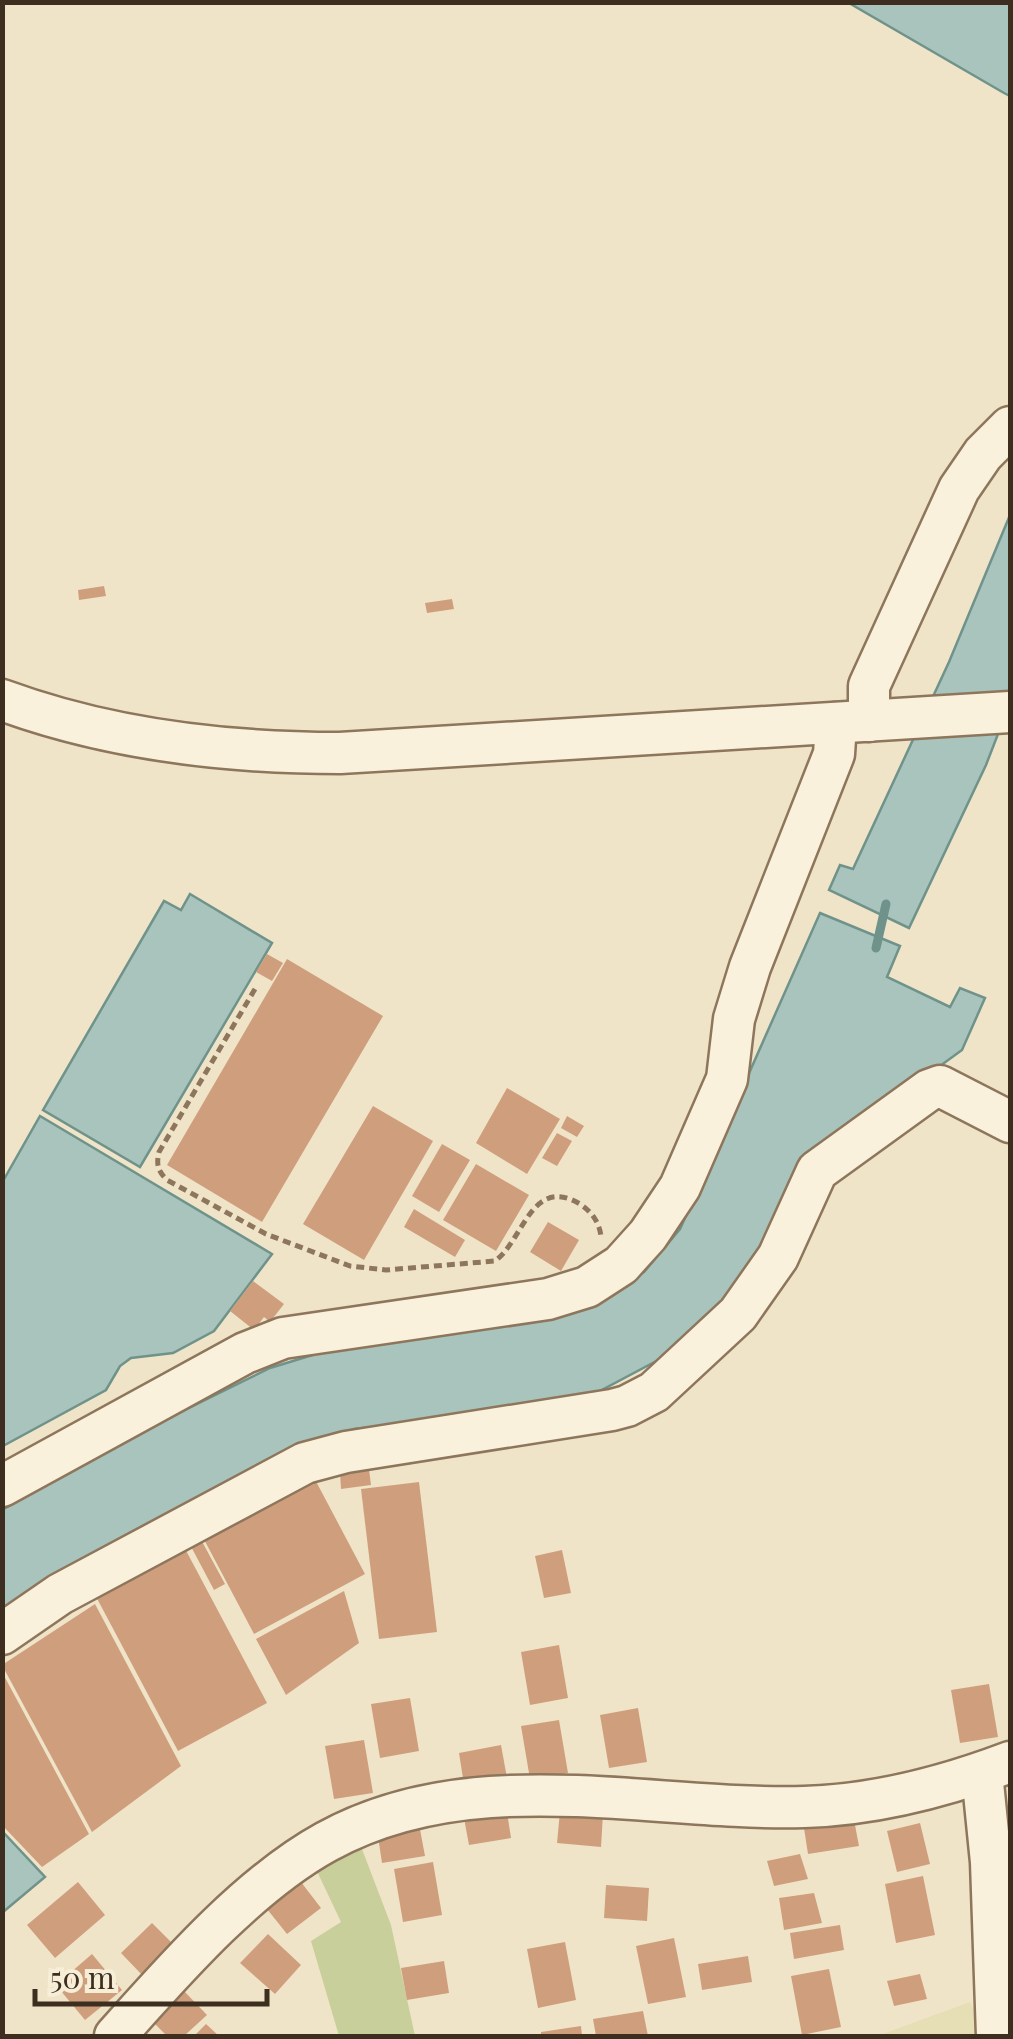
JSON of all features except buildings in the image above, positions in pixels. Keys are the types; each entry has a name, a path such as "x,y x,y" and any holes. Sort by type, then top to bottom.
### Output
{"street":[{"path":"2,1486 245,1354 283,1338 548,1299 587,1287 636,1251 670,1204 727,1078 734,1019 745,984 834,754 865,721 870,686 959,489 982,454 1010,427"},
{"path":"2,700 124,734 201,746 294,753 1010,712"},
{"path":"2,1634 60,1594 304,1463 346,1452 612,1410 641,1400 724,1327 752,1296 790,1236 817,1171 940,1086 1010,1122"},
{"path":"115,2036 261,1888 329,1840 380,1819 446,1802 527,1795 837,1806 908,1794 996,1767 991,1862 997,2036"}],"path":[{"path":"255,989 160,1152 157,1162 168,1180 266,1234 332,1261 367,1269 496,1262 506,1254 533,1208 546,1198 564,1197 592,1213 600,1226 602,1242"}],"shaded area":[{"path":"970,2002 986,2036 877,2036"}],"green space":[{"path":"357,1836 391,1925 415,2036 339,2036 311,1941 341,1922 314,1865"}],"water":[{"path":"849,3 1010,3 1010,96 1004,93"},
{"path":"1010,515 1010,703 986,765 909,928 829,890 840,865 853,869 949,662"},
{"path":"190,894 272,943 140,1167 43,1110 164,901 181,910"},
{"path":"820,913 900,946 887,977 950,1007 960,988 985,998 962,1050 808,1162 759,1257 716,1315 662,1358 596,1393 530,1410 354,1429 292,1449 43,1581 3,1609 2,1510 124,1440 270,1368 329,1350 593,1299 644,1272 680,1229"},
{"path":"40,1116 272,1254 214,1331 173,1353 131,1358 120,1366 106,1390 3,1446 3,1181"},
{"path":"3,1832 45,1877 3,1912"}],"waterway":[{"path":"876,948 886,904"}]}
